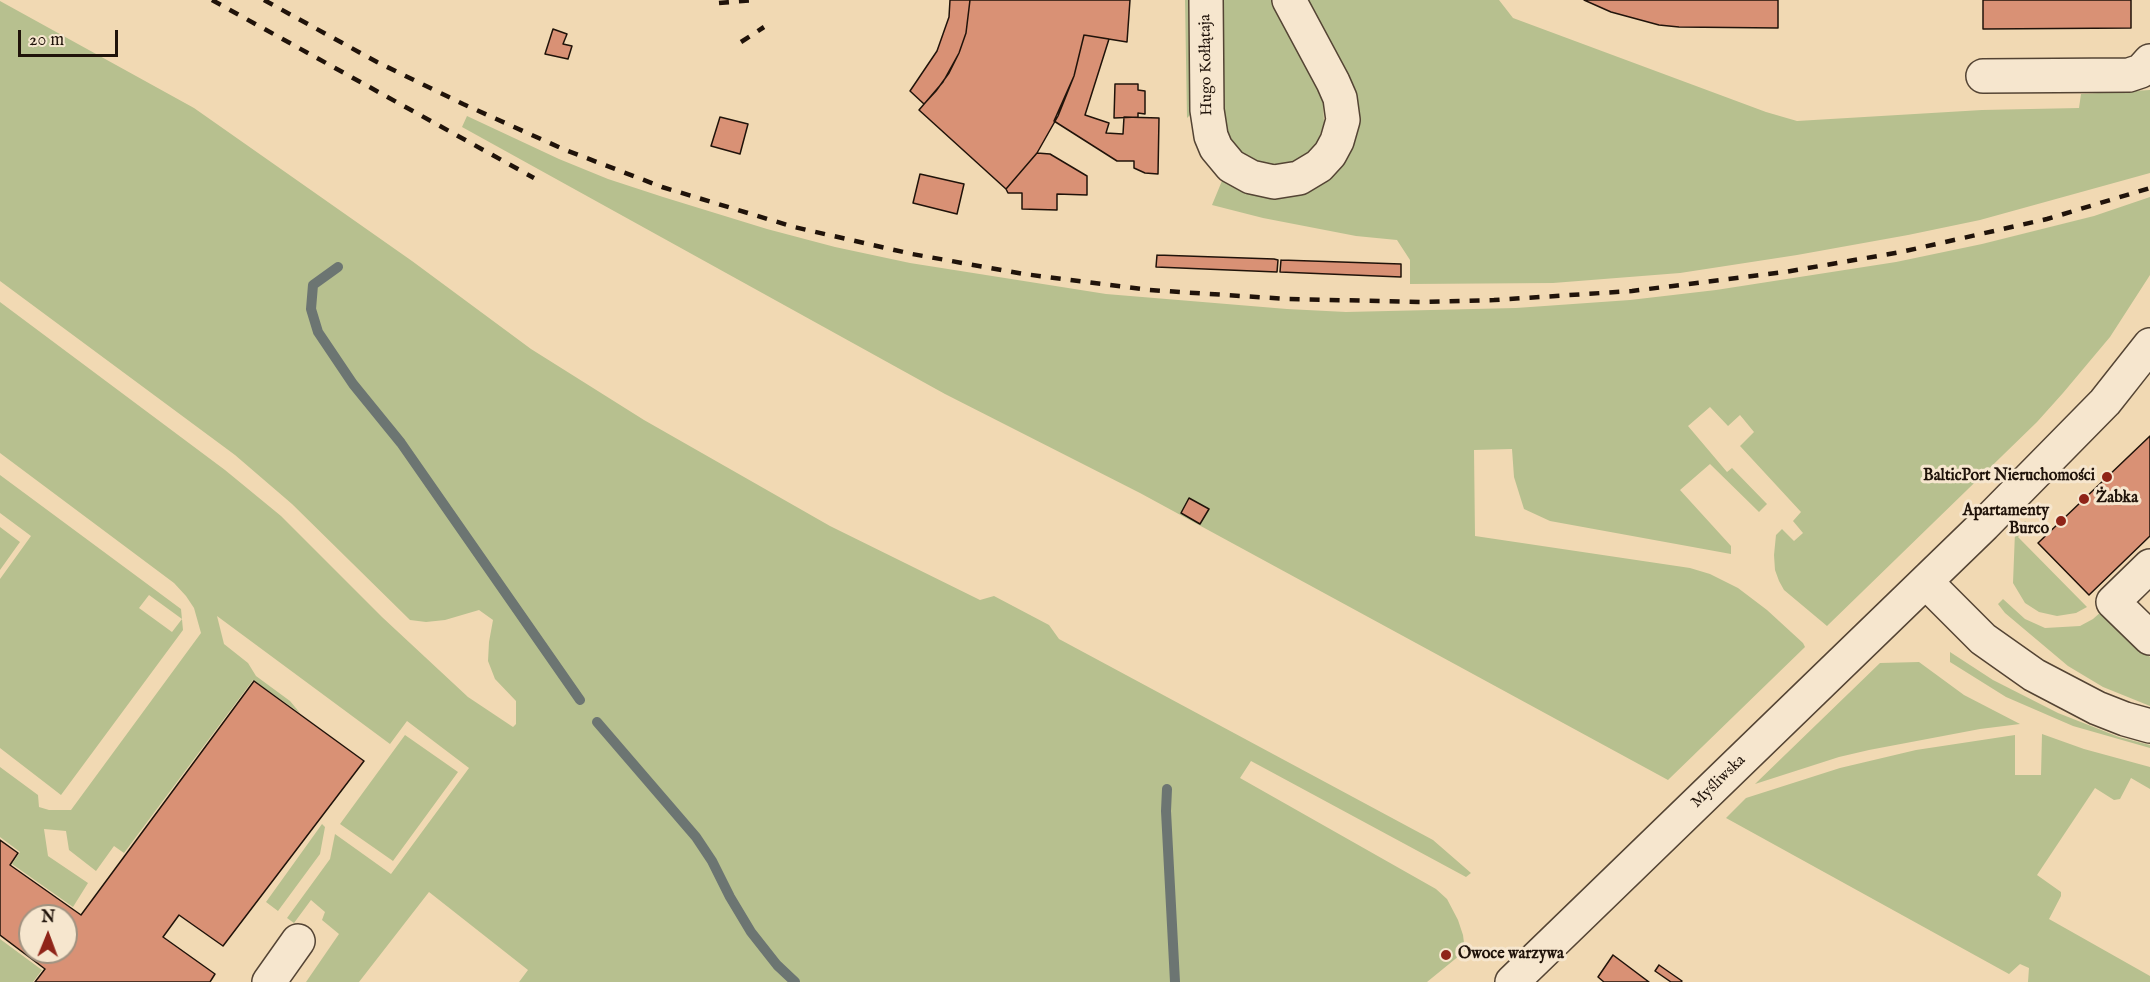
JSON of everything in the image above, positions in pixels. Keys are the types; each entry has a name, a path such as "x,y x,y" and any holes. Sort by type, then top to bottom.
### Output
{"street":[{"name":"Hugo Kołłątaja","path":"1206,0 1207,110 1211,136 1216,148 1231,166 1251,177 1274,182 1299,178 1319,166 1330,154 1337,141 1343,120 1340,98 1334,82 1289,0"},
{"path":"1983,76 2129,75 2141,71 2150,61"},
{"name":"Myśliwska","path":"1512,982 1926,582 2105,402 2150,345"},
{"path":"2150,566 2114,602 2150,638"},
{"path":"1926,582 1983,639 2011,660 2097,708 2150,726"},
{"path":"269,982 298,941"}],"green space":[{"path":"1185,0 1193,0 1194,111 1187,118"},
{"path":"1218,0 1275,0 1323,99 1324,123 1318,141 1304,157 1284,167 1247,162 1223,132"},
{"path":"1304,0 1499,0 1513,18 1766,112 1797,121 1982,110 2079,108 2081,94 2150,90 2150,173 1980,220 1797,255 1680,273 1553,283 1410,284 1410,260 1397,240 1356,236 1263,218 1212,205 1224,176 1342,159"},
{"path":"0,1 194,108 412,261 531,349 644,420 830,526 980,600 994,596 1049,625 1059,639 1433,840 1471,873 1466,877 1251,761 1240,778 1436,889 1447,899 1458,920 1465,951 1427,982 519,982 528,970 429,892 359,982 306,982 339,934 322,920 325,912 311,900 294,923 287,918 330,859 335,834 391,874 469,768 407,721 390,744 217,616 224,644 248,663 256,676 290,701 300,713 253,680 124,853 114,846 96,871 69,850 66,831 44,829 48,856 88,883 75,904 69,904 12,864 20,852 0,837 0,767 38,795 39,807 49,810 71,810 201,633 194,608 174,583 0,453 0,302 225,470 281,516 382,617 468,697 513,727 516,724 516,701 495,679 488,661 493,620 479,610 445,620 426,622 410,620 292,504 235,455 0,281"},
{"path":"467,116 608,179 767,229 910,263 1106,294 1346,312 1516,308 1630,300 1716,290 1896,262 1982,244 2094,216 2150,197 2150,275 2110,337 2037,422 1827,626 1784,590 1779,581 1775,570 1774,555 1776,535 1782,529 1794,541 1803,533 1793,521 1801,512 1740,446 1754,432 1740,415 1728,426 1710,407 1688,426 1727,472 1732,468 1767,504 1759,512 1710,464 1680,490 1731,546 1731,554 1550,521 1524,509 1514,477 1512,449 1474,450 1475,536 1690,568 1710,574 1738,588 1767,610 1803,643 1805,647 1668,780 1140,493 945,394 462,127"},
{"path":"0,475 181,609 182,619 183,630 61,795 0,748 0,579 31,536 0,513","holes":["149,595 182,619 172,632 139,608"]},
{"path":"2025,521 2029,525 2018,537 2087,607 2076,613 2057,616 2039,612 2025,603 2013,583 2015,532"},
{"path":"0,527 20,542 0,570"},
{"path":"2003,599 2025,619 2045,628 2080,626 2102,611 2150,657 2150,706 2103,687 2068,666 2005,613 1998,604"},
{"path":"1950,652 1993,680 2058,713 2119,737 2150,745 2150,748 2073,726 2006,697 1950,662"},
{"path":"1919,662 1964,695 2020,724 1980,729 1869,750 1839,757 1755,784 1880,663"},
{"path":"2042,734 2084,749 2150,767 2150,789 2131,778 2120,799 2114,800 2095,788 2037,875 2061,892 2049,919 2150,976 2150,982 2028,982 2029,968 2020,964 2009,974 1726,818 1746,798 1840,768 1916,750 2015,735 2015,775 2041,775"},
{"path":"405,735 458,772 393,861 340,824"},
{"path":"322,824 325,827 320,854 278,911 266,902"},
{"path":"0,939 18,952 18,964 34,964 42,970 33,982 0,982"}],"building":[{"path":"950,0 970,0 966,33 949,73 924,104 910,91 937,51 949,17"},
{"path":"970,0 1130,0 1127,42 1084,35 1074,76 1058,116 1037,153 1006,189 919,110 943,82 959,53 966,33"},
{"path":"1584,0 1778,0 1778,28 1659,25 1611,12"},
{"path":"1983,0 2131,0 2131,28 1983,29"},
{"path":"553,29 567,34 563,44 572,46 568,59 545,54"},
{"path":"1084,35 1109,39 1085,115 1109,123 1106,133 1123,134 1124,117 1159,118 1158,174 1145,173 1134,168 1134,161 1117,161 1054,121 1074,76"},
{"path":"1115,84 1138,84 1138,90 1145,91 1145,114 1138,113 1138,117 1114,118"},
{"path":"720,117 748,124 740,154 711,146"},
{"path":"1037,153 1050,154 1087,176 1087,195 1057,194 1057,210 1022,209 1022,193 1008,193 1006,189"},
{"path":"920,174 964,184 957,214 913,203"},
{"path":"1157,255 1274,259 1278,260 1277,272 1156,267"},
{"path":"1281,260 1401,264 1401,277 1280,272"},
{"path":"2150,436 2150,536 2089,595 2038,543"},
{"path":"1189,498 1209,509 1200,524 1181,513"},
{"path":"254,681 364,761 223,946 179,915 163,937 215,974 210,982 35,982 45,969 38,964 78,964 78,913 81,915"},
{"path":"0,840 18,853 10,865 65,904 18,904 18,949 0,935"},
{"path":"1613,955 1649,982 1604,982 1598,977"},
{"path":"1659,965 1682,981 1671,982 1655,971"}],"waterway":[{"path":"338,267 313,285 311,309 318,332 353,384 401,443 580,700"},
{"path":"597,722 696,837 712,861 751,932 777,965 795,982"},
{"path":"1167,789 1166,811 1175,982"}],"railway":[{"path":"212,0 534,178"},
{"path":"264,0 377,62 463,104 563,149 662,187 794,227 912,254 1024,274 1149,290 1287,299 1424,302 1632,291 1785,272 1901,252 2047,219 2150,188"},
{"path":"719,3 754,0"},
{"path":"741,42 764,27"}],"place":[{"name":"BalticPort Nieruchomości","path":"2107,477"},
{"name":"Żabka","path":"2084,499"},
{"name":"Apartamenty Burco","path":"2061,521"},
{"name":"Owoce warzywa","path":"1446,955"}]}
